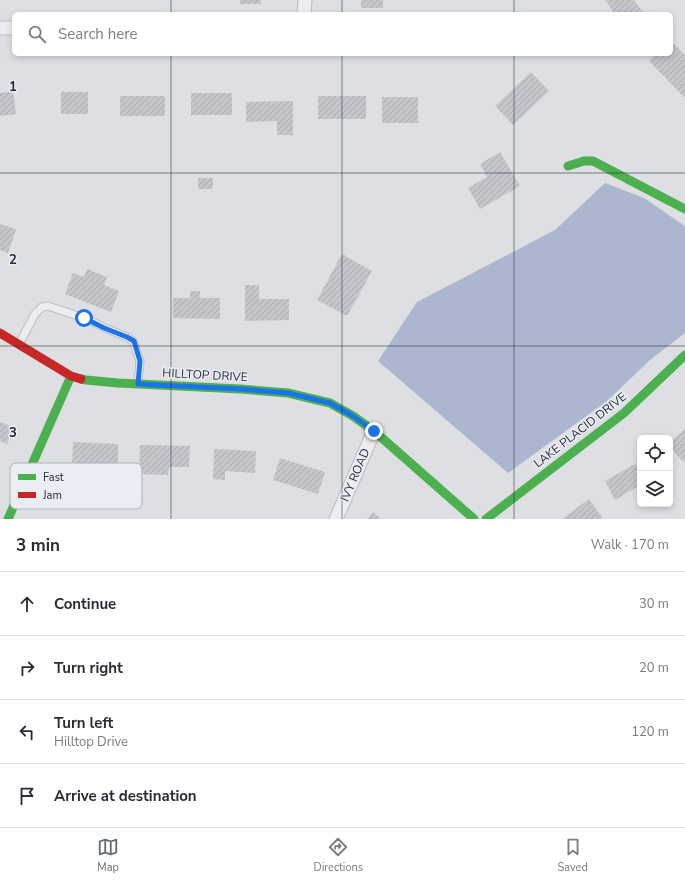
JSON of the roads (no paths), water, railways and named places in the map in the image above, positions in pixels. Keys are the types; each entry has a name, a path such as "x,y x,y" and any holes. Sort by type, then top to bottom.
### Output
{"street":[{"path":"304,12 305,0"},
{"path":"0,28 12,28"},
{"path":"568,166 584,161 593,161 685,209"},
{"name":"HILLTOP DRIVE","path":"0,333 71,376 86,380 288,393 330,403 353,416 374,431 474,519"},
{"name":"LAKE PLACID DRIVE","path":"486,519 624,413 685,355"},
{"path":"33,463 71,376"},
{"name":"IVY ROAD","path":"336,519 374,431"},
{"path":"8,519 12,509"}],"lane":[{"path":"18,344 35,314 42,307 48,306 84,318 134,341 140,361 138,384"}],"water":[{"path":"605,183 644,198 685,226 685,333 650,360 607,401 508,473 378,361 417,302 555,230"}]}
